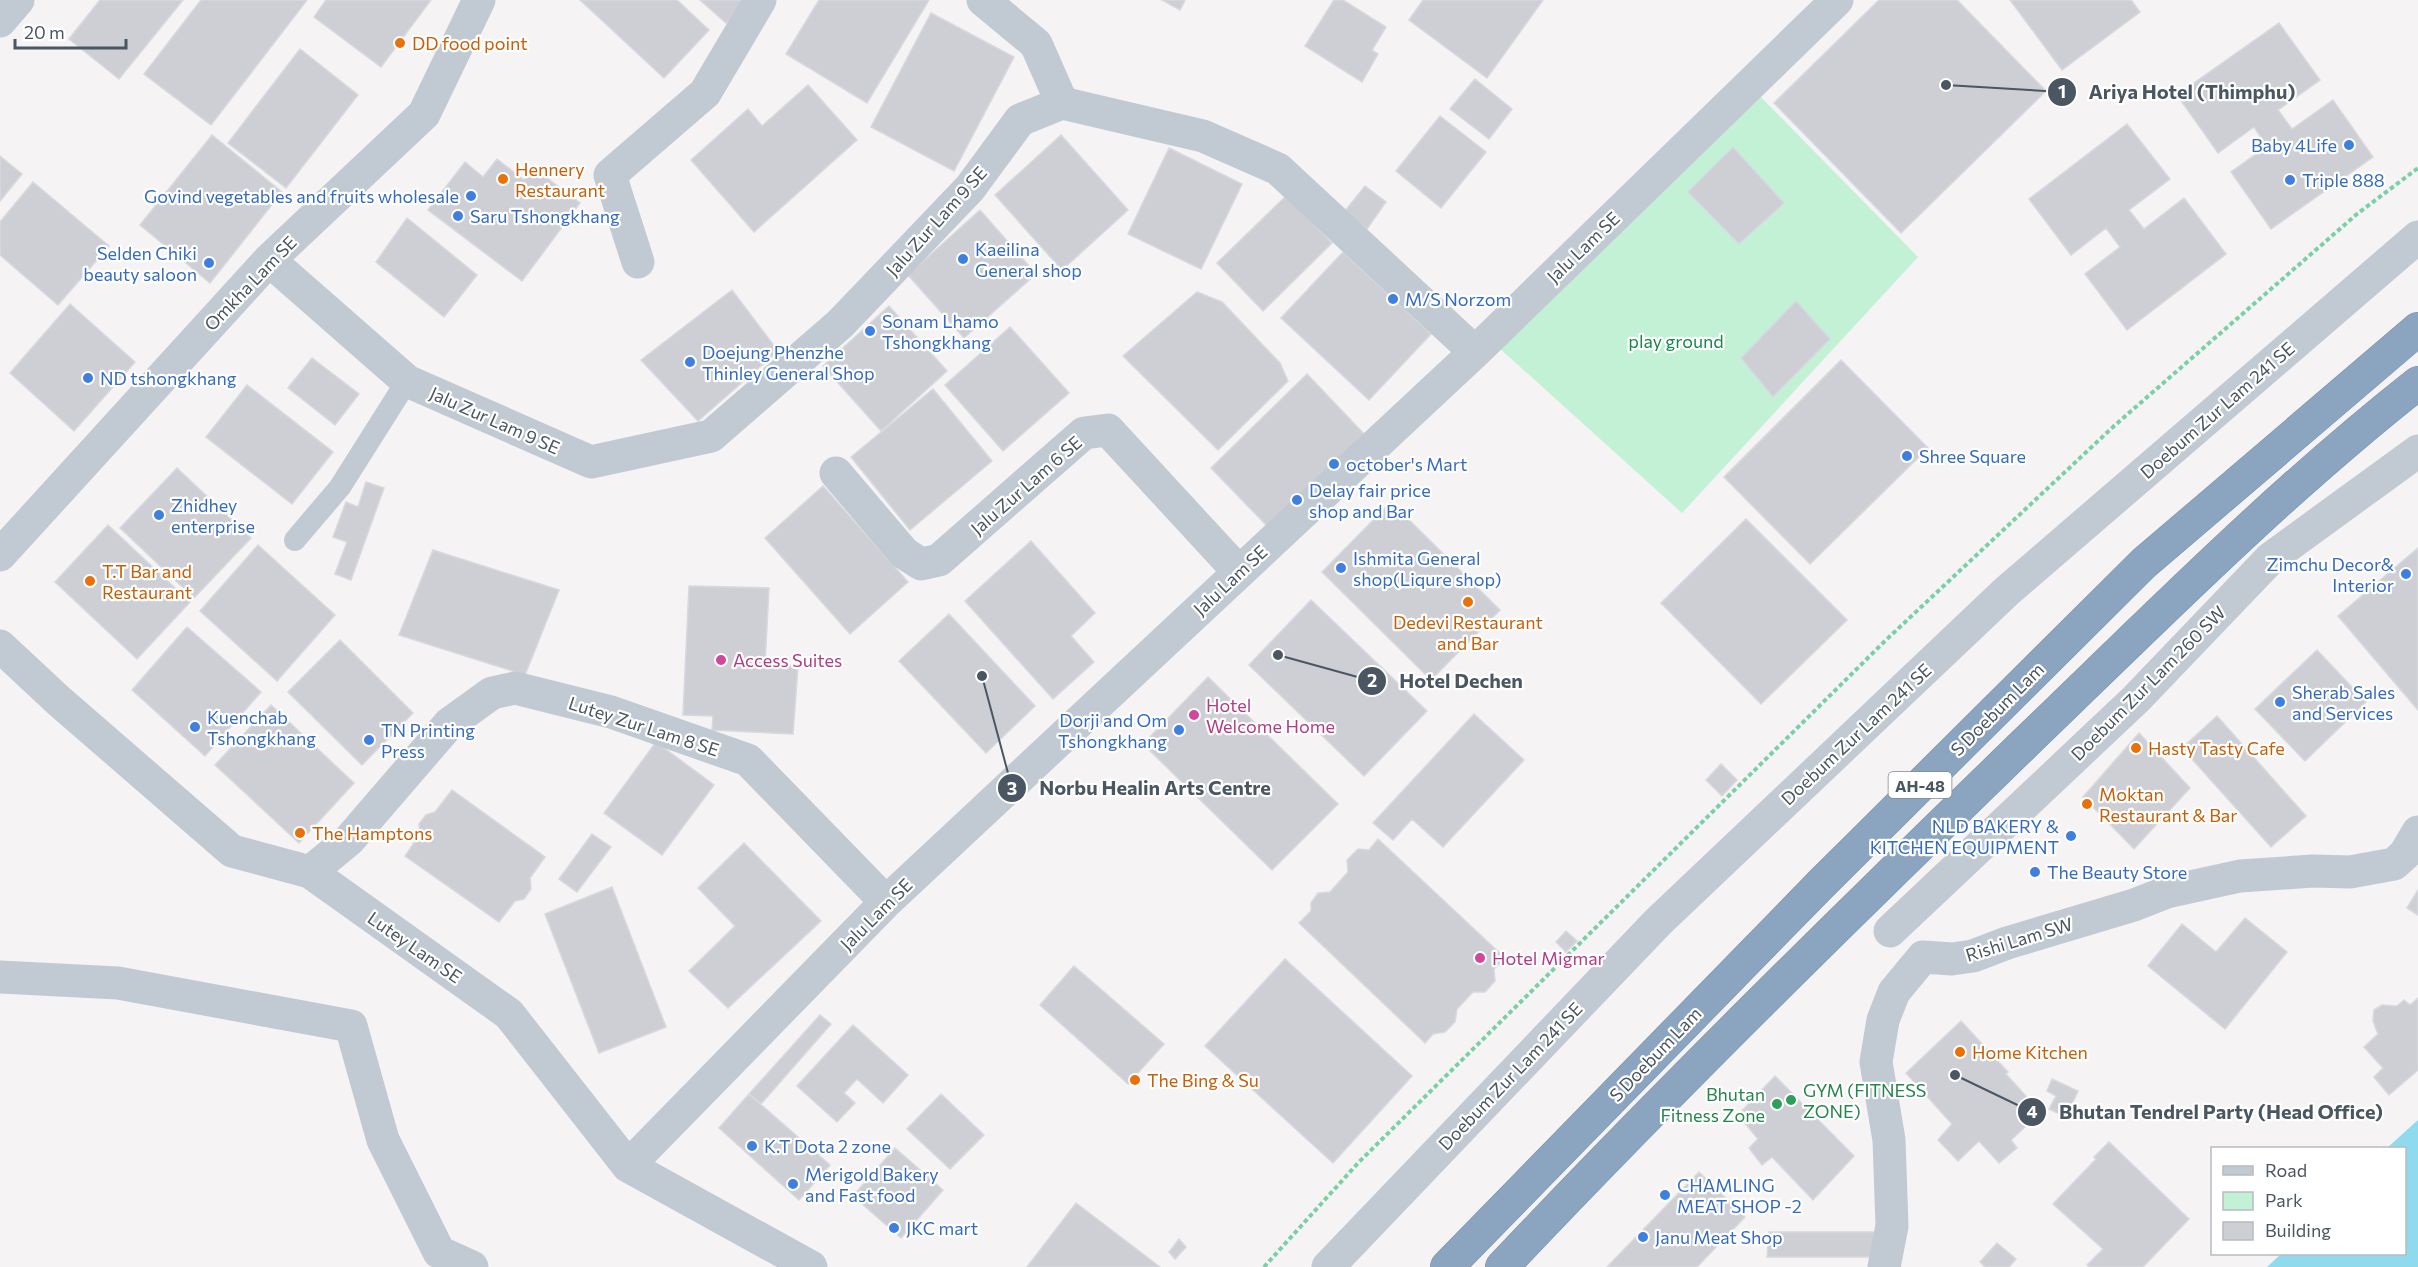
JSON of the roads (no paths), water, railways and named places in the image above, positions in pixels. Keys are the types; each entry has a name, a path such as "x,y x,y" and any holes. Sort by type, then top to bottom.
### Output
{"highway":[{"name":"S Doebum Lam","path":"1447,1267 1820,885 2144,562 2418,329"},
{"name":"AH-48","path":"1502,1267 1846,917 2180,594 2353,435 2418,383"}],"street":[{"path":"0,21 18,0"},
{"name":"Omkha Lam SE","path":"0,555 269,260 424,114 479,0"},
{"path":"638,262 610,175 705,93 760,0"},
{"path":"983,0 1036,44 1062,103 1203,136 1278,169 1475,352"},
{"name":"Jalu Lam SE","path":"628,1166 886,902 1475,352 1837,0"},
{"name":"Jalu Zur Lam 9 SE","path":"269,260 407,381 591,462 711,436 840,324 969,188 1020,120 1062,103"},
{"name":"Doebum Zur Lam 241 SE","path":"1328,1267 1658,922 2007,591 2418,237"},
{"name":"Jalu Zur Lam 6 SE","path":"836,473 904,553 921,564 939,560 1084,434 1108,430 1239,572"},
{"name":"Doebum Zur Lam 260 SW","path":"1890,931 2136,699 2271,558 2418,451"},
{"name":"Lutey Lam SE","path":"0,646 59,701 232,851 310,872 509,1014 628,1166 811,1267"},
{"name":"Lutey Zur Lam 8 SE","path":"310,872 349,840 449,724 492,693 514,688 611,712 748,760 886,902"},
{"name":"Rishi Lam SW","path":"1923,957 1952,959 1973,956 2057,927 2134,905 2167,892 2241,876 2313,871 2350,872 2394,864 2405,854 2418,832"},
{"path":"1846,917 1870,920 1903,939 1923,957 1894,992 1883,1020 1876,1062 1889,1140 1892,1226 1884,1267"},
{"path":"0,977 118,984 351,1026 383,1140 439,1252 472,1267"}],"lane":[{"name":"Jalu Zur Lam 9 SE","path":"295,540 340,487 407,381"}],"water":[{"path":"2418,1120 2418,1267 2267,1267 2280,1255 2406,1255 2406,1147 2388,1147"}],"place":[{"name":"DD food point","path":"400,43"},
{"name":"Ariya Hotel (Thimphu)","path":"1946,85"},
{"name":"Baby 4Life","path":"2349,145"},
{"name":"Hennery Restaurant","path":"503,179"},
{"name":"Triple 888","path":"2290,180"},
{"name":"Govind vegetables and fruits wholesale","path":"471,196"},
{"name":"Saru Tshongkhang","path":"458,216"},
{"name":"Kaeilina General shop","path":"963,259"},
{"name":"Selden Chiki beauty saloon","path":"209,263"},
{"name":"M/S Norzom","path":"1393,299"},
{"name":"Sonam Lhamo Tshongkhang","path":"870,331"},
{"name":"Doejung Phenzhe Thinley General Shop","path":"690,362"},
{"name":"ND tshongkhang","path":"88,378"},
{"name":"Shree Square","path":"1907,456"},
{"name":"october's Mart","path":"1334,464"},
{"name":"Delay fair price shop and Bar","path":"1297,500"},
{"name":"Zhidhey enterprise","path":"159,515"},
{"name":"Ishmita General shop(Liqure shop)","path":"1341,568"},
{"name":"Zimchu Decor& Interior","path":"2406,574"},
{"name":"T.T Bar and Restaurant","path":"90,581"},
{"name":"Dedevi Restaurant and Bar","path":"1468,602"},
{"name":"Hotel Dechen","path":"1278,655"},
{"name":"Access Suites","path":"721,660"},
{"name":"Norbu Healin Arts Centre","path":"982,676"},
{"name":"Sherab Sales and Services","path":"2280,702"},
{"name":"Hotel Welcome Home","path":"1194,715"},
{"name":"Kuenchab Tshongkhang","path":"195,727"},
{"name":"Dorji and Om Tshongkhang","path":"1179,730"},
{"name":"TN Printing Press","path":"369,740"},
{"name":"Hasty Tasty Cafe","path":"2136,748"},
{"name":"Moktan Restaurant & Bar","path":"2087,804"},
{"name":"The Hamptons","path":"300,833"},
{"name":"NLD BAKERY & KITCHEN EQUIPMENT","path":"2071,836"},
{"name":"The Beauty Store","path":"2035,872"},
{"name":"Hotel Migmar","path":"1480,958"},
{"name":"Home Kitchen","path":"1960,1052"},
{"name":"Bhutan Tendrel Party (Head Office)","path":"1955,1075"},
{"name":"The Bing & Su","path":"1135,1080"},
{"name":"GYM (FITNESS ZONE)","path":"1791,1100"},
{"name":"Bhutan Fitness Zone","path":"1777,1104"},
{"name":"K.T Dota 2 zone","path":"752,1146"},
{"name":"Merigold Bakery and Fast food","path":"793,1184"},
{"name":"CHAMLING MEAT SHOP -2","path":"1665,1195"},
{"name":"JKC mart","path":"894,1228"},
{"name":"Janu Meat Shop","path":"1643,1237"}],"park label":[{"name":"play ground","path":"1676,341"}]}
